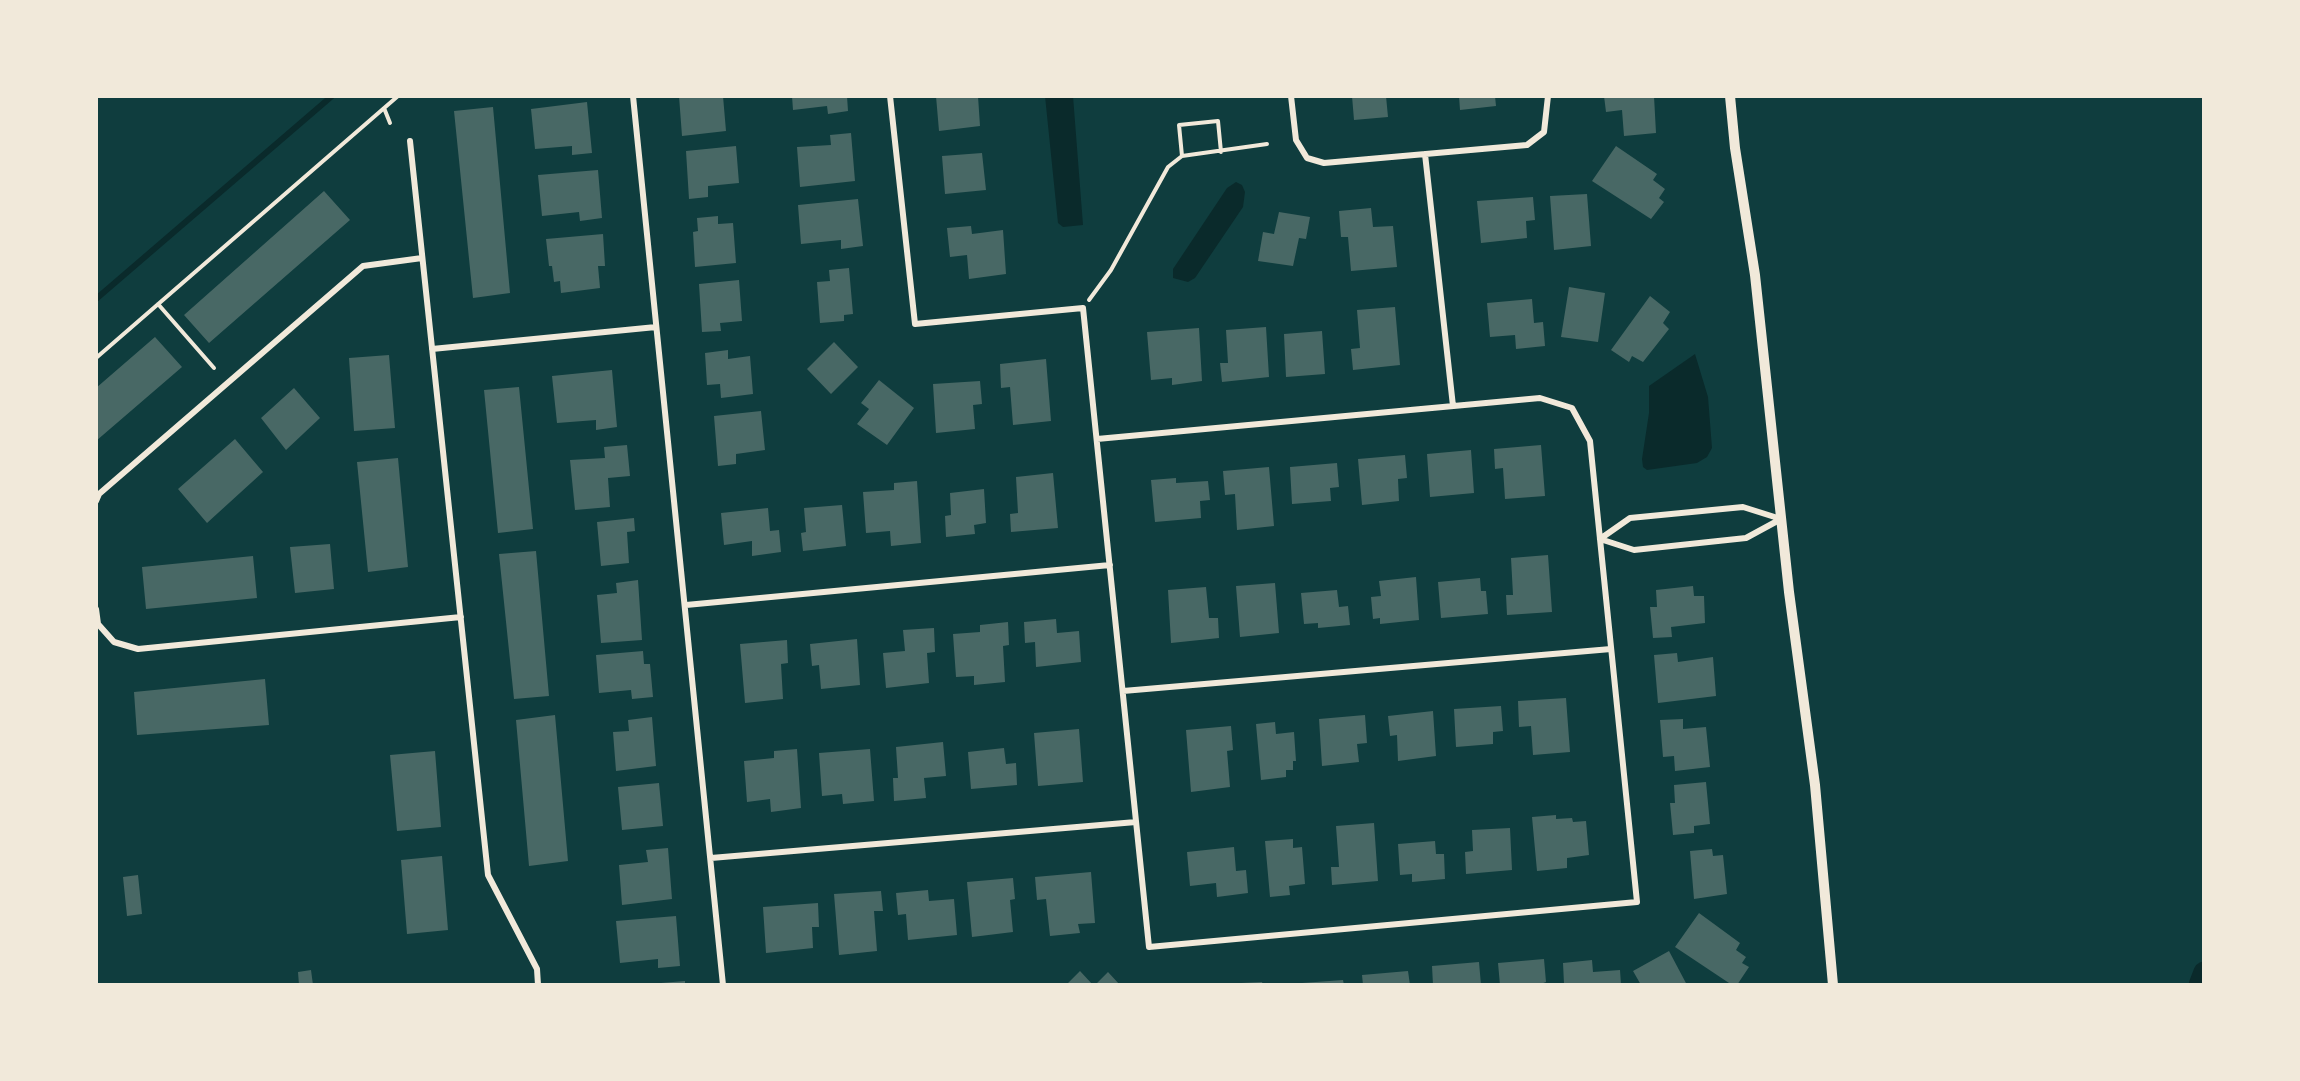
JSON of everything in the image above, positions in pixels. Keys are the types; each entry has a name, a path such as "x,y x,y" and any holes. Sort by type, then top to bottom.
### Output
{"street":[{"path":"633,96 723,985"},
{"path":"890,96 915,324 1083,308 1149,946 1636,902 1590,441 1572,408 1540,398 1097,439"},
{"path":"1292,96 1296,140 1308,158 1324,163 1527,145 1544,132 1548,96"},
{"path":"1730,96 1735,148 1755,275 1781,519 1815,785 1833,985"},
{"path":"410,141 488,875 537,969 538,985"},
{"path":"1425,154 1453,406"},
{"path":"96,501 99,494 363,266 422,258"},
{"path":"432,349 656,327"},
{"path":"1600,539 1630,518 1743,507 1781,519"},
{"path":"1600,539 1634,550 1701,543 1746,538 1781,519"},
{"path":"686,605 1110,565"},
{"path":"96,609 98,624 114,642 138,649 461,617"},
{"path":"1123,691 1611,649"},
{"path":"711,858 1136,822"}],"path":[{"path":"96,358 398,96"},
{"path":"384,108 390,123"},
{"path":"1182,156 1179,125 1208,122 1218,122 1221,152"},
{"path":"1083,308 1111,270 1168,167 1182,156 1267,144"},
{"path":"158,304 214,368"}],"water":[{"path":"1045,96 1073,96 1083,225 1063,227 1058,223"},
{"path":"1236,182 1242,185 1245,192 1243,207 1195,278 1188,282 1173,278 1173,269 1227,188"},
{"path":"1695,354 1708,397 1712,448 1707,457 1697,463 1647,470 1643,467 1642,459 1649,413 1649,386"}],"building":[{"path":"679,96 723,96 726,131 682,136"},
{"path":"792,96 847,96 848,111 828,114 827,106 793,110"},
{"path":"936,96 978,96 980,126 939,131"},
{"path":"1352,96 1386,96 1388,117 1354,120"},
{"path":"1459,96 1495,96 1496,106 1460,110"},
{"path":"1604,96 1654,96 1656,133 1624,136 1622,110 1606,112"},
{"path":"587,102 592,153 572,155 572,146 535,149 531,109"},
{"path":"493,107 510,293 473,298 454,111"},
{"path":"851,133 855,181 800,187 797,147 831,145 830,135"},
{"path":"736,146 739,183 708,186 708,197 689,199 686,151"},
{"path":"1616,146 1657,174 1653,180 1665,189 1659,198 1664,202 1651,219 1592,181"},
{"path":"982,153 986,190 945,194 942,156"},
{"path":"598,170 602,218 580,221 579,212 542,216 538,175"},
{"path":"324,191 350,220 209,343 184,315"},
{"path":"1587,194 1591,246 1554,250 1550,196"},
{"path":"1533,197 1535,220 1526,221 1527,238 1481,243 1477,201"},
{"path":"858,199 863,246 841,249 841,240 801,244 798,205"},
{"path":"1371,208 1373,227 1393,226 1397,267 1351,271 1348,237 1341,237 1339,211"},
{"path":"1279,212 1310,217 1306,239 1299,238 1293,266 1258,261 1263,232 1274,234"},
{"path":"718,216 718,224 733,223 736,263 695,267 693,232 698,231 697,218"},
{"path":"971,226 972,234 1003,230 1006,274 969,279 967,255 950,257 947,228"},
{"path":"603,234 605,266 598,266 600,288 561,293 560,281 554,282 552,266 549,266 546,239"},
{"path":"849,268 853,314 844,315 844,321 820,323 817,282 830,281 829,270"},
{"path":"739,280 742,321 720,323 721,331 702,332 699,284"},
{"path":"1569,287 1605,293 1598,342 1561,337"},
{"path":"1650,296 1670,312 1663,323 1669,329 1643,362 1632,356 1629,362 1611,350"},
{"path":"1532,299 1534,323 1543,322 1545,346 1516,349 1515,335 1490,337 1487,303"},
{"path":"1395,307 1400,365 1353,370 1351,349 1360,348 1357,310"},
{"path":"1266,327 1269,377 1222,382 1220,363 1228,363 1226,330"},
{"path":"1199,328 1202,381 1172,385 1172,378 1151,380 1147,332"},
{"path":"1322,331 1325,374 1286,377 1284,334"},
{"path":"155,337 182,367 96,441 96,388"},
{"path":"834,342 858,367 831,394 807,369"},
{"path":"728,350 728,359 750,356 753,394 721,398 720,384 707,385 705,353"},
{"path":"389,355 395,428 354,431 349,358"},
{"path":"1046,359 1051,421 1013,425 1010,387 1001,388 1000,364"},
{"path":"612,370 617,427 596,430 596,420 557,423 552,376"},
{"path":"879,380 914,408 887,445 857,424 869,409 861,403"},
{"path":"980,381 982,404 973,405 975,429 936,433 933,384"},
{"path":"519,387 533,529 498,533 484,390"},
{"path":"294,388 320,418 286,450 261,418"},
{"path":"761,411 765,450 736,454 736,464 718,466 714,416"},
{"path":"235,439 263,472 207,523 178,489"},
{"path":"627,445 630,476 608,478 610,507 575,510 570,460 605,458 604,447"},
{"path":"1541,445 1545,496 1505,499 1503,468 1495,469 1494,449"},
{"path":"1471,450 1474,493 1430,497 1427,454"},
{"path":"1405,455 1407,478 1398,479 1399,501 1362,505 1358,459"},
{"path":"398,458 408,567 368,572 357,462"},
{"path":"1337,463 1339,487 1330,488 1331,501 1292,504 1290,467"},
{"path":"1269,467 1274,526 1237,530 1235,494 1225,495 1223,471"},
{"path":"1053,473 1058,528 1011,532 1010,514 1018,513 1016,477"},
{"path":"1176,478 1176,483 1208,481 1210,500 1200,501 1201,518 1155,522 1151,480"},
{"path":"917,481 921,543 891,546 890,531 866,533 863,492 894,490 894,483"},
{"path":"984,489 986,523 974,525 975,534 946,537 945,516 951,515 950,493"},
{"path":"842,505 846,546 803,551 801,533 806,532 804,508"},
{"path":"768,508 770,531 779,530 781,552 752,556 752,541 724,545 721,513"},
{"path":"634,518 635,531 627,532 629,563 601,566 597,522"},
{"path":"330,544 334,589 295,593 290,547"},
{"path":"536,551 549,696 514,699 499,554"},
{"path":"1548,555 1552,612 1507,615 1506,595 1513,595 1511,558"},
{"path":"253,556 257,598 146,609 142,567"},
{"path":"1416,577 1419,620 1380,624 1380,618 1373,619 1371,597 1381,596 1379,581"},
{"path":"1480,578 1481,591 1486,591 1488,614 1441,618 1438,582"},
{"path":"638,580 642,640 601,643 597,595 617,593 616,583"},
{"path":"1275,583 1279,633 1240,637 1236,586"},
{"path":"1693,586 1694,596 1704,596 1705,623 1671,627 1672,637 1653,638 1650,607 1657,607 1656,590"},
{"path":"1206,587 1209,618 1218,618 1219,638 1171,643 1168,590"},
{"path":"1337,590 1339,607 1348,606 1350,625 1318,628 1318,623 1304,624 1301,593"},
{"path":"1056,619 1057,633 1079,631 1081,662 1036,667 1035,642 1025,643 1024,622"},
{"path":"1008,622 1009,645 1003,646 1005,682 974,685 974,676 956,677 953,634 980,632 980,625"},
{"path":"934,628 935,652 927,653 929,683 886,688 883,653 905,651 903,630"},
{"path":"857,639 860,685 821,689 819,665 812,666 810,644"},
{"path":"787,640 788,663 781,664 783,699 745,703 740,644"},
{"path":"643,651 644,664 650,664 653,697 632,699 631,690 599,693 596,655"},
{"path":"1677,653 1678,662 1713,657 1716,696 1658,703 1654,655"},
{"path":"265,679 269,725 137,735 134,692"},
{"path":"1566,698 1570,752 1533,755 1531,726 1519,727 1518,701"},
{"path":"1501,706 1503,731 1493,732 1493,744 1456,747 1454,709"},
{"path":"1433,711 1436,756 1398,761 1397,735 1390,736 1388,716"},
{"path":"555,715 568,861 529,866 516,720"},
{"path":"1365,715 1367,743 1357,744 1359,762 1322,766 1319,719"},
{"path":"652,717 656,766 616,771 613,732 629,731 628,720"},
{"path":"1683,719 1683,729 1706,727 1710,767 1675,771 1674,756 1663,757 1660,720"},
{"path":"1275,722 1276,734 1294,732 1296,761 1293,761 1293,770 1286,770 1286,777 1261,780 1256,724"},
{"path":"1231,726 1233,750 1227,751 1230,787 1191,792 1186,730"},
{"path":"1079,729 1083,782 1038,786 1034,733"},
{"path":"943,742 946,776 924,778 926,798 894,801 893,778 898,778 896,747"},
{"path":"1004,748 1006,764 1016,763 1017,785 971,789 968,752"},
{"path":"797,749 801,808 771,812 770,799 747,802 744,761 774,758 774,751"},
{"path":"870,749 874,801 843,804 842,794 822,796 819,753"},
{"path":"435,751 441,827 397,831 390,755"},
{"path":"1706,782 1710,824 1694,826 1694,833 1673,835 1670,803 1675,803 1674,785"},
{"path":"659,783 663,826 622,830 618,787"},
{"path":"1556,815 1556,819 1572,818 1573,822 1586,821 1589,855 1567,858 1567,868 1537,871 1532,817"},
{"path":"1374,823 1378,881 1332,885 1331,867 1339,867 1336,826"},
{"path":"1510,828 1512,870 1466,874 1465,852 1473,851 1472,830"},
{"path":"1293,839 1293,848 1302,847 1305,884 1289,886 1290,895 1270,897 1265,841"},
{"path":"1435,841 1436,854 1444,854 1445,879 1412,882 1412,874 1400,875 1398,844"},
{"path":"1234,847 1236,871 1246,870 1248,893 1217,897 1216,883 1190,886 1187,852"},
{"path":"668,848 672,899 622,905 619,865 648,862 646,850"},
{"path":"1712,849 1713,856 1723,855 1727,894 1694,899 1690,851"},
{"path":"442,856 448,930 407,934 401,860"},
{"path":"1091,872 1095,923 1078,924 1080,933 1050,936 1046,899 1037,900 1035,877"},
{"path":"138,875 142,914 127,916 123,877"},
{"path":"1013,878 1015,899 1010,900 1013,932 972,937 967,882"},
{"path":"928,890 929,901 954,899 957,935 908,940 906,914 898,915 896,893"},
{"path":"881,891 883,911 874,911 877,951 839,955 834,894"},
{"path":"818,903 819,927 812,927 813,948 766,953 763,907"},
{"path":"1699,913 1740,943 1736,950 1746,957 1742,963 1749,967 1737,985 1732,985 1675,947"},
{"path":"676,916 680,966 658,968 658,959 620,963 616,921"},
{"path":"1669,951 1687,985 1641,985 1633,971"},
{"path":"1544,959 1546,982 1538,985 1500,985 1498,963"},
{"path":"1592,960 1593,972 1620,970 1621,985 1564,984 1563,963"},
{"path":"1479,962 1481,985 1433,985 1432,966"},
{"path":"311,970 313,985 299,985 298,972"},
{"path":"1080,971 1093,985 1066,985"},
{"path":"1408,971 1410,985 1363,985 1362,975"},
{"path":"1108,972 1120,985 1095,985"},
{"path":"1343,980 1344,985 1302,985 1302,983"},
{"path":"685,981 685,985 661,985 661,983"},
{"path":"1262,982 1263,985 1241,985 1241,983"}],"waterway":[{"path":"96,299 332,96"},
{"path":"2199,985 2204,972"}]}
